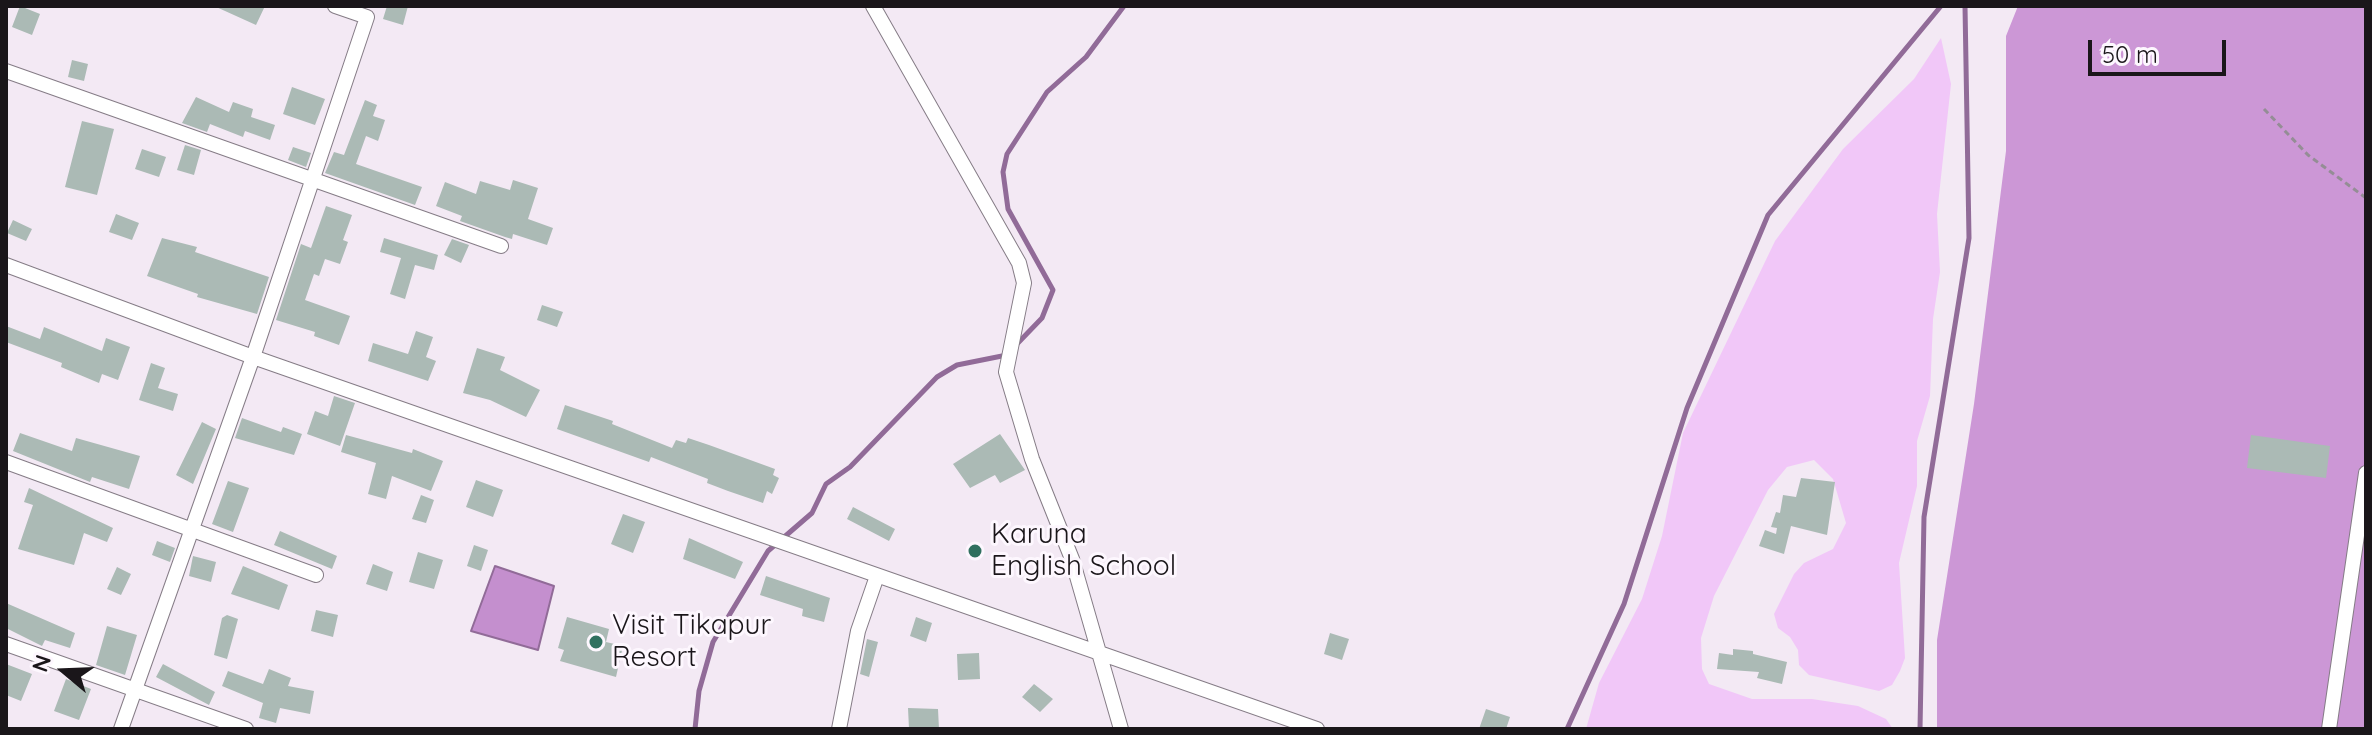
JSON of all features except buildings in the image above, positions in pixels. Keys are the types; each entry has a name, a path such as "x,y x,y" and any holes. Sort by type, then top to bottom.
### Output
{"street":[{"path":"121,729 253,357 367,17 335,6"},
{"path":"873,6 1019,263 1024,283 1006,372 1032,459 1072,559 1121,729"},
{"path":"6,71 501,246"},
{"path":"6,265 253,357 1317,729"},
{"path":"6,462 316,575"},
{"path":"2329,729 2366,473"},
{"path":"839,729 858,631 877,576"},
{"path":"6,644 246,729"}],"path":[{"path":"2264,109 2308,155 2366,198"}],"shaded area":[{"path":"2018,6 2366,6 2366,729 1937,729 1937,640 1974,404 2006,151 2006,36"},
{"path":"1941,38 1951,84 1937,214 1940,272 1933,319 1930,396 1917,441 1917,486 1899,563 1905,658 1900,671 1892,685 1879,691 1809,675 1799,665 1798,650 1790,637 1778,628 1774,614 1794,574 1804,563 1833,549 1846,523 1833,479 1814,460 1787,467 1768,490 1714,596 1701,638 1702,669 1709,684 1752,699 1812,699 1858,706 1886,719 1893,729 1586,729 1599,683 1642,599 1662,536 1683,433 1775,241 1843,149 1914,79"},
{"path":"495,566 554,586 538,650 471,631"}],"waterway":[{"path":"1016,345 1042,318 1053,290 1008,209 1003,172 1007,154 1047,92 1086,57 1124,6"},
{"path":"1567,729 1624,604 1687,408 1768,215 1941,6"},
{"path":"1920,729 1924,517 1969,238 1965,6"},
{"path":"695,729 699,691 713,642 768,551 812,513 826,484 850,467 937,377 957,365 1007,355"}],"place":[{"name":"Karuna English School","path":"975,551"},
{"name":"Visit Tikapur Resort","path":"596,642"}]}
